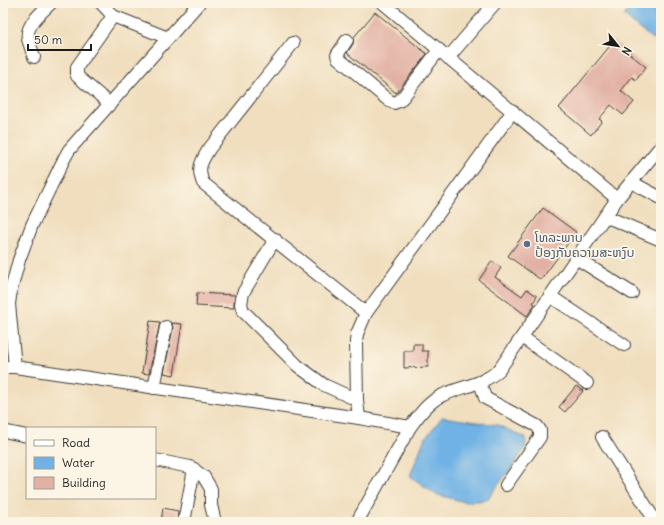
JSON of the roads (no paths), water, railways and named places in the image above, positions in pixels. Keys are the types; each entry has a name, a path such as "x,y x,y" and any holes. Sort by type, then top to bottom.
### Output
{"street":[{"path":"34,57 28,38 29,29 51,3"},
{"path":"102,3 113,16 168,38"},
{"path":"199,3 69,150 64,159 32,225 19,260 11,290 9,304 9,367 359,418 410,427"},
{"path":"383,3 443,54 513,110 617,199"},
{"path":"347,40 338,51 338,58 388,100 394,103 399,102 443,54 495,3"},
{"path":"110,104 77,76 77,67 113,16"},
{"path":"293,42 209,149 201,161 199,174 203,183 366,313"},
{"path":"359,418 357,400 356,342 357,334 366,313 513,110"},
{"path":"357,522 410,427 429,404 442,395 488,379 499,370 617,199 661,146"},
{"path":"631,182 661,198"},
{"path":"605,216 661,240"},
{"path":"275,239 243,293 241,304 244,311 298,366 324,385 357,400"},
{"path":"576,258 632,293"},
{"path":"550,296 624,345"},
{"path":"154,388 166,327"},
{"path":"522,337 587,383"},
{"path":"480,382 485,398 537,426 540,430 540,437 506,485"},
{"path":"3,431 26,436"},
{"path":"602,437 656,522"},
{"path":"156,460 194,469 204,477 211,489 211,505 215,522"},
{"path":"184,522 194,469"}],"water":[{"path":"634,3 661,3 661,46 624,16"},
{"path":"442,417 498,425 526,438 525,449 487,500 465,502 435,494 410,476 424,440"}],"place":[{"name":"ໂທລະພາບ ປ້ອງກັນຄວາມສະຫງົບ","path":"527,244"}]}
